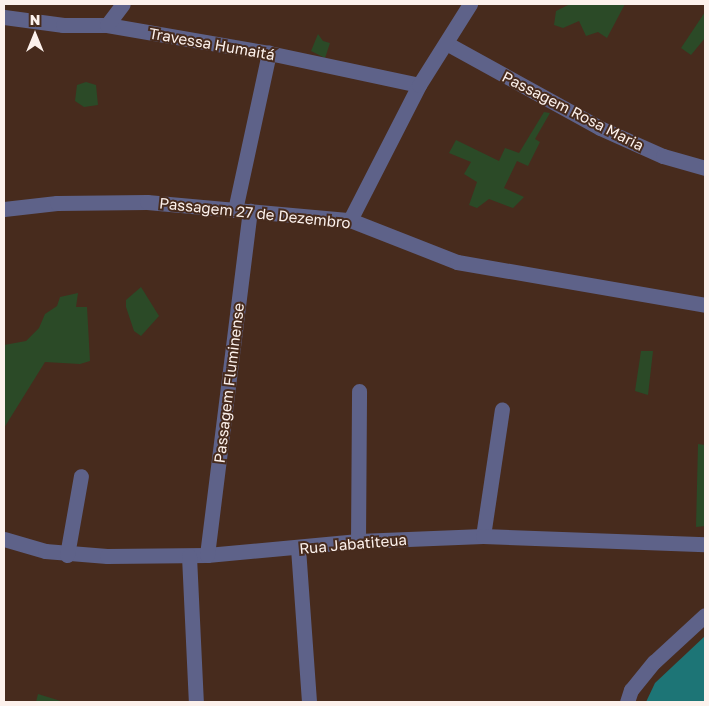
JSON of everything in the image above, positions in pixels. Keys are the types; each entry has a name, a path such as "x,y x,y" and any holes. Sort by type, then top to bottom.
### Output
{"street":[{"path":"107,25 123,4"},
{"path":"350,220 419,85 470,4"},
{"name":"Travessa Humaitá","path":"4,17 63,25 107,25 269,53 419,85"},
{"name":"Passagem Rosa Maria","path":"446,43 600,128 663,156 705,168"},
{"path":"235,210 269,53"},
{"name":"Passagem 27 de Dezembro","path":"4,210 57,203 147,202 350,220 457,262 705,305"},
{"name":"Passagem Fluminense","path":"207,556 250,212"},
{"path":"358,541 359,391"},
{"path":"483,536 502,409"},
{"path":"67,555 81,476"},
{"name":"Rua Jabatiteua","path":"4,539 67,555 189,556 298,548 358,541 483,536 705,544"},
{"path":"298,548 309,702"},
{"path":"189,556 196,702"},
{"path":"627,702 631,690 654,662 705,615"}],"green space":[{"path":"570,4 625,4 607,38 598,32 586,36 579,21 563,28 554,25 556,11"},
{"path":"705,12 705,38 691,55 681,48"},
{"path":"318,34 323,41 330,43 325,58 311,51"},
{"path":"86,82 96,85 98,105 84,107 75,101 77,85"},
{"path":"544,112 550,113 535,139 540,142 528,166 517,161 504,188 524,197 513,208 489,199 477,208 469,205 477,182 464,174 471,162 449,153 456,140 499,161 505,148 519,153"},
{"path":"141,287 159,316 141,336 134,331 126,307 126,300"},
{"path":"78,293 76,307 87,307 90,361 80,364 45,362 4,428 4,345 26,341 39,328 45,314 57,306 60,297"},
{"path":"641,351 653,351 648,395 635,391"},
{"path":"698,444 705,445 705,526 696,527"},
{"path":"38,694 64,702 36,702"}],"water":[{"path":"705,636 705,702 646,702 655,683"}]}
